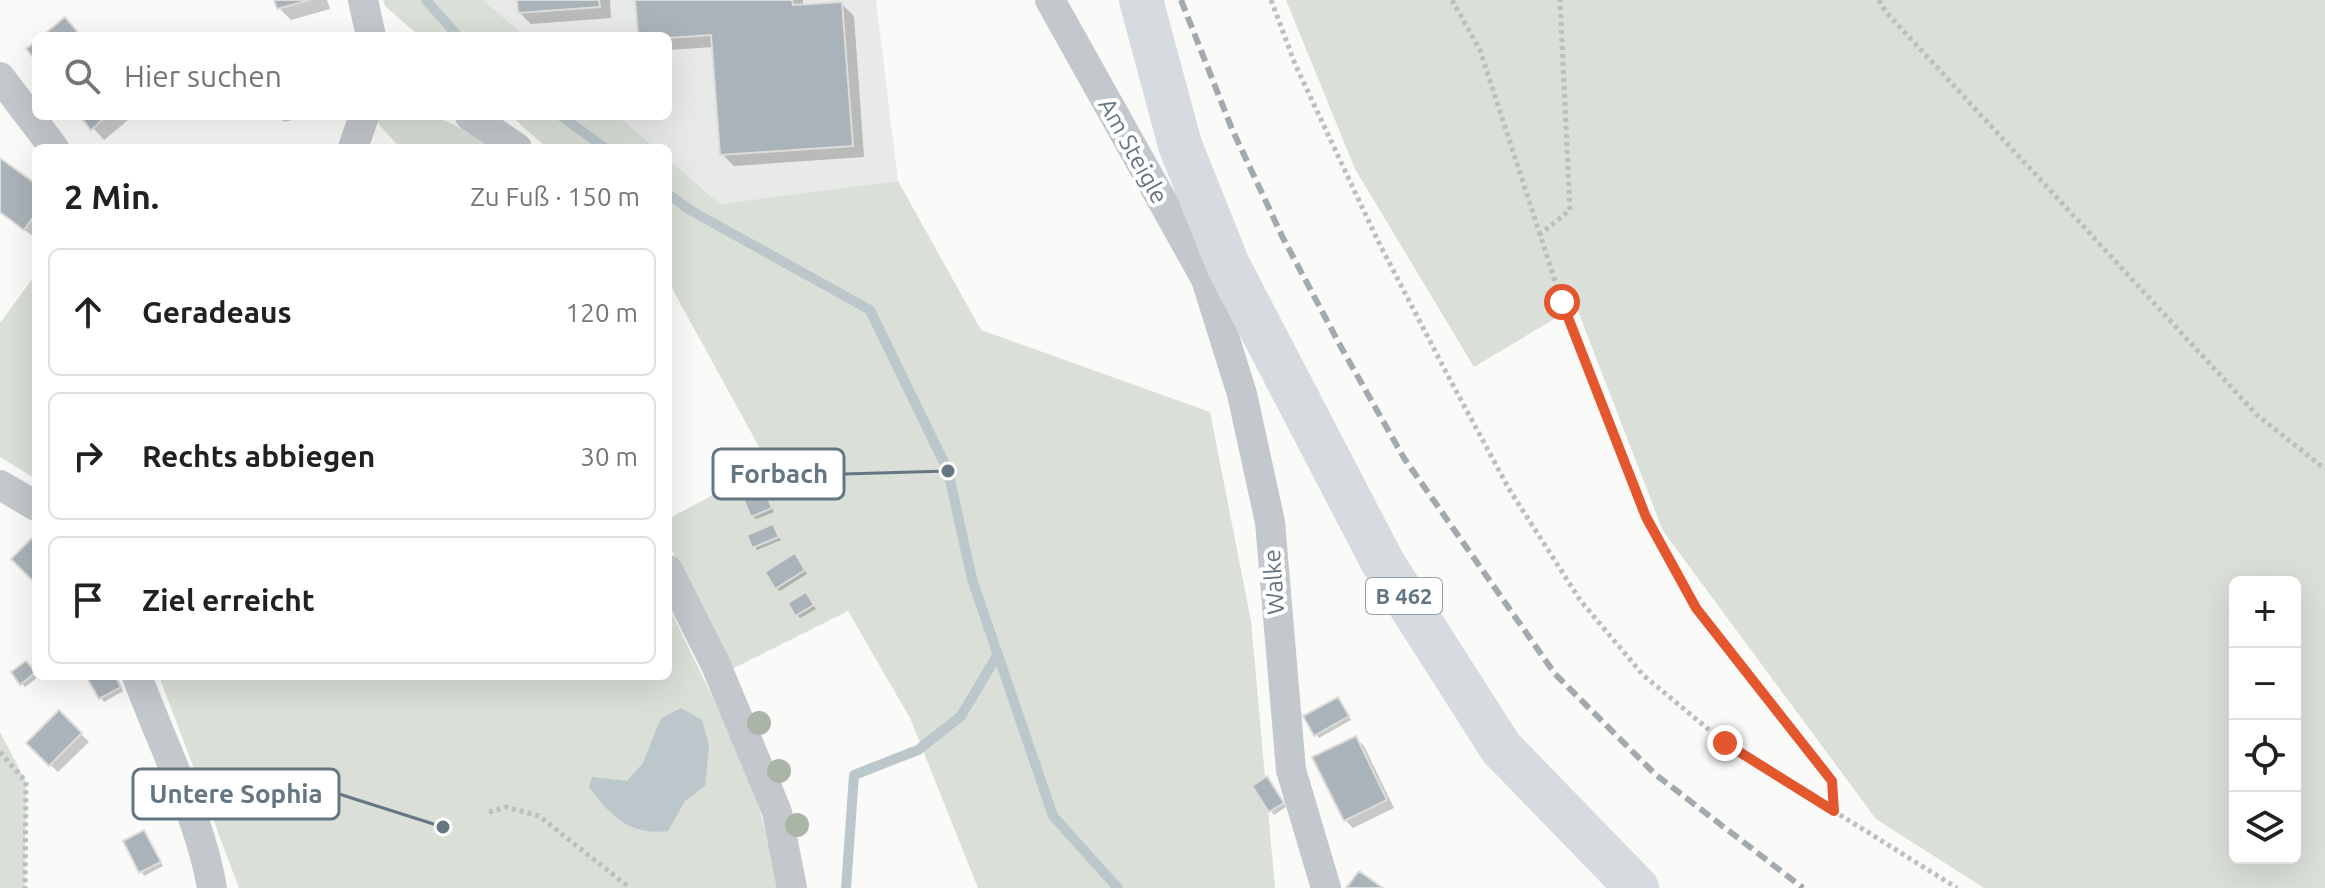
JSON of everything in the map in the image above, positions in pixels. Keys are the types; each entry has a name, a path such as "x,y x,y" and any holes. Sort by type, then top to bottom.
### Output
{"main road":[{"name":"B 462","path":"1141,0 1217,272 1383,563 1501,748 1637,888"}],"street":[{"path":"363,0 370,32"},
{"name":"Am Steigle","path":"1050,0 1139,162 1217,272"},
{"path":"0,77 32,119"},
{"path":"33,120 51,144"},
{"path":"354,144 363,120"},
{"path":"476,120 511,144"},
{"name":"Walke","path":"1217,272 1270,522 1291,770 1326,888"},
{"path":"0,485 32,504"},
{"path":"672,578 715,663 777,812 792,888"},
{"path":"139,680 185,801 212,888"}],"path":[{"path":"1271,0 1295,64 1377,239 1509,489 1580,600 1643,675 1725,743 1957,888"},
{"path":"1452,0 1480,50 1562,302 1646,517 1696,608 1832,781 1834,811"},
{"path":"1539,235 1570,210 1560,0"},
{"path":"1879,0 1886,12 2257,415 2325,469"},
{"path":"0,752 26,782 25,888"},
{"path":"489,812 506,807 539,816 630,888"}],"shaded area":[{"path":"383,0 483,0 520,32 414,32 385,6"},
{"path":"483,0 876,0 898,181 720,204 672,162 672,144 650,144 623,120 672,120 672,32 520,32"},
{"path":"1286,0 2325,0 2325,888 1984,888 1876,819 1663,531 1576,306 1474,367 1355,169"},
{"path":"442,120 483,144 396,144 377,122"},
{"path":"516,120 623,120 650,144 542,144"},
{"path":"672,162 720,204 898,181 981,330 1210,412 1251,621 1275,888 978,888 910,718 848,611 732,669 672,551 672,517 769,465 672,288"},
{"path":"32,279 32,477 0,457 0,323"},
{"path":"672,613 715,702 759,808 781,888 239,888 161,680 672,680"},
{"path":"681,708 702,720 709,746 705,786 685,801 668,831 654,832 631,827 613,815 589,787 592,777 627,781 643,763 661,718"},
{"path":"0,732 26,782 25,888 0,888"}],"building":[{"path":"274,0 310,0 277,9"},
{"path":"517,0 599,0 600,7 518,13"},
{"path":"635,0 792,0 793,5 842,2 853,146 720,155 711,35 672,38 672,32 638,32"},
{"path":"65,17 78,32 47,32"},
{"path":"83,120 102,120 91,130"},
{"path":"0,158 32,181 32,219 24,230 0,212"},
{"path":"764,489 772,508 751,517 743,498"},
{"path":"773,524 779,537 752,548 747,535"},
{"path":"32,538 32,580 11,559"},
{"path":"795,553 805,570 775,589 765,572"},
{"path":"806,592 814,605 795,616 788,603"},
{"path":"26,661 32,668 32,675 20,685 11,672"},
{"path":"88,680 117,680 121,687 99,699"},
{"path":"1338,697 1349,716 1314,736 1303,716"},
{"path":"59,710 82,733 49,766 26,743"},
{"path":"1356,736 1387,800 1344,821 1312,757"},
{"path":"1267,776 1284,803 1269,812 1252,786"},
{"path":"144,830 161,862 139,873 123,841"},
{"path":"1359,871 1383,888 1346,888"}],"waterway":[{"path":"426,0 454,32"},
{"path":"566,120 600,144"},
{"path":"672,197 690,210 870,310 948,471 972,579 1053,816 1118,888"},
{"path":"846,888 854,775 918,750 961,716 998,654"}],"railway":[{"path":"1181,0 1232,129 1282,236 1341,347 1404,458 1555,674 1655,774 1803,888"}],"place":[{"name":"Forbach","path":"948,471"},
{"name":"Untere Sophia","path":"443,827"}],"route":[{"path":"1562,302 1646,517 1696,608 1832,781 1834,811 1725,743"}]}
